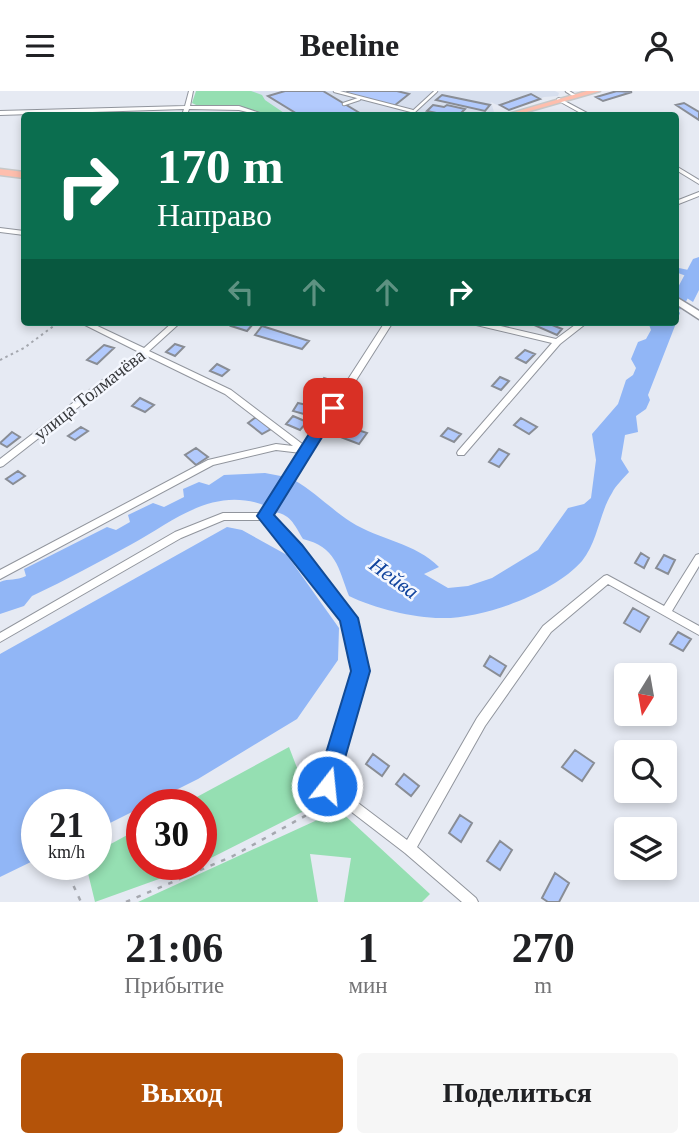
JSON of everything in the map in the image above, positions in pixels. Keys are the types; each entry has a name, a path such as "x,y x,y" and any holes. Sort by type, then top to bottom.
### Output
{"main road":[{"path":"518,112 571,93 596,91"},
{"path":"0,172 21,175"},
{"path":"679,302 699,316"}],"street":[{"path":"185,112 191,91"},
{"path":"559,99 582,112"},
{"path":"31,112 187,107 239,108 253,112"},
{"path":"0,113 21,112"},
{"path":"679,170 699,181"},
{"path":"679,202 699,194"},
{"path":"0,230 21,233"},
{"path":"91,326 228,392 306,451"},
{"name":"улица Толмачёва","path":"0,464 144,352 173,326"},
{"path":"265,516 386,326"},
{"path":"491,326 557,342"},
{"path":"461,453 557,342 579,326"},
{"path":"0,575 211,462 276,447 306,451"},
{"path":"0,638 178,534 223,517 265,516 296,549 349,618 360,671 327,786 472,902"},
{"path":"666,612 699,558"},
{"path":"409,849 481,722 547,629 607,579 699,631"}],"lane":[{"path":"335,91 407,112"},
{"path":"412,112 436,91"},
{"path":"344,104 359,99"}],"path":[{"path":"0,360 24,348 54,326"},
{"path":"126,902 233,856 340,796"},
{"path":"71,880 81,902"}],"shaded area":[{"path":"198,91 559,93 558,96 544,97 507,110 491,102 494,112 270,112"}],"green space":[{"path":"196,91 251,91 262,95 283,112 257,112 230,106 192,103"},
{"path":"289,747 312,807 217,855 217,789 212,789"},
{"path":"339,810 430,894 422,902 344,902 351,858 310,854 318,902 138,902 186,880 217,880 217,866"},
{"path":"126,836 126,880 156,880 95,902 90,880 112,880 112,843"}],"water":[{"path":"699,259 699,290 693,302 679,293 679,288 682,290 689,277 679,273 679,268 693,271 697,264 694,262"},
{"path":"650,326 675,326 648,395 650,400 646,409 636,416 638,432 625,435 621,459 629,472 608,501 592,545 582,561 570,573 536,593 497,609 458,617 418,616 382,608 349,596 338,567 329,553 323,547 303,539 287,517 272,512 294,480 351,522 430,559 439,567 424,574 448,588 468,586 492,578 538,550 568,508 584,504 591,498 596,460 592,434 618,404 626,380 633,375 636,368 631,359 638,342 646,339 651,330"},
{"path":"265,473 286,477 266,506 229,500 195,509 32,596 24,606 0,614 0,582 26,576 24,569 107,527 116,530 130,522 128,515 153,503 164,507 184,497 183,489 199,482 209,485 224,475"},
{"path":"227,527 242,530 287,555 339,628 338,660 297,719 198,779 178,789 126,789 126,815 112,822 112,789 21,789 21,867 0,877 0,654"}],"building":[{"path":"285,91 323,91 358,112 294,112 268,96"},
{"path":"348,91 397,91 409,94 394,106 345,94"},
{"path":"617,91 632,92 603,101 596,97"},
{"path":"531,94 540,99 509,110 500,105"},
{"path":"442,95 490,105 485,111 436,100"},
{"path":"684,103 699,112 699,120 676,105"},
{"path":"433,105 465,109 462,112 427,111"},
{"path":"231,326 251,326 247,331"},
{"path":"262,326 309,341 302,349 255,335"},
{"path":"536,326 555,326 562,329 557,335"},
{"path":"175,344 184,347 175,356 166,352"},
{"path":"104,345 114,348 97,364 87,360"},
{"path":"525,350 535,354 526,363 516,358"},
{"path":"217,364 229,370 222,376 210,371"},
{"path":"500,377 509,381 501,390 492,386"},
{"path":"324,378 336,382 326,394 315,390"},
{"path":"140,398 154,405 145,412 132,406"},
{"path":"298,403 316,407 311,416 293,411"},
{"path":"293,416 307,422 300,430 286,424"},
{"path":"256,417 271,429 262,434 248,423"},
{"path":"521,418 537,427 529,434 514,425"},
{"path":"346,426 367,433 359,444 338,436"},
{"path":"81,427 88,431 75,440 68,436"},
{"path":"448,428 461,434 454,442 441,436"},
{"path":"12,432 20,437 7,447 0,443"},
{"path":"196,448 208,457 196,465 185,455"},
{"path":"499,449 509,454 499,467 489,462"},
{"path":"18,471 25,476 13,484 6,479"},
{"path":"641,553 649,558 644,568 635,563"},
{"path":"664,555 675,560 668,574 656,568"},
{"path":"633,608 649,617 640,632 624,623"},
{"path":"678,632 691,639 683,651 670,644"},
{"path":"490,656 506,666 500,676 484,666"},
{"path":"575,750 594,763 582,781 562,767"},
{"path":"373,754 389,766 382,776 366,764"},
{"path":"404,774 419,786 411,796 396,784"},
{"path":"460,815 472,823 461,842 449,833"},
{"path":"500,841 512,850 500,870 487,861"},
{"path":"555,873 569,883 559,902 548,902 542,898"}],"waterway":[{"name":"Нейва","path":"679,299 699,262"}],"route":[{"path":"327,786 360,671 349,618 296,549 265,516 333,408"}]}
